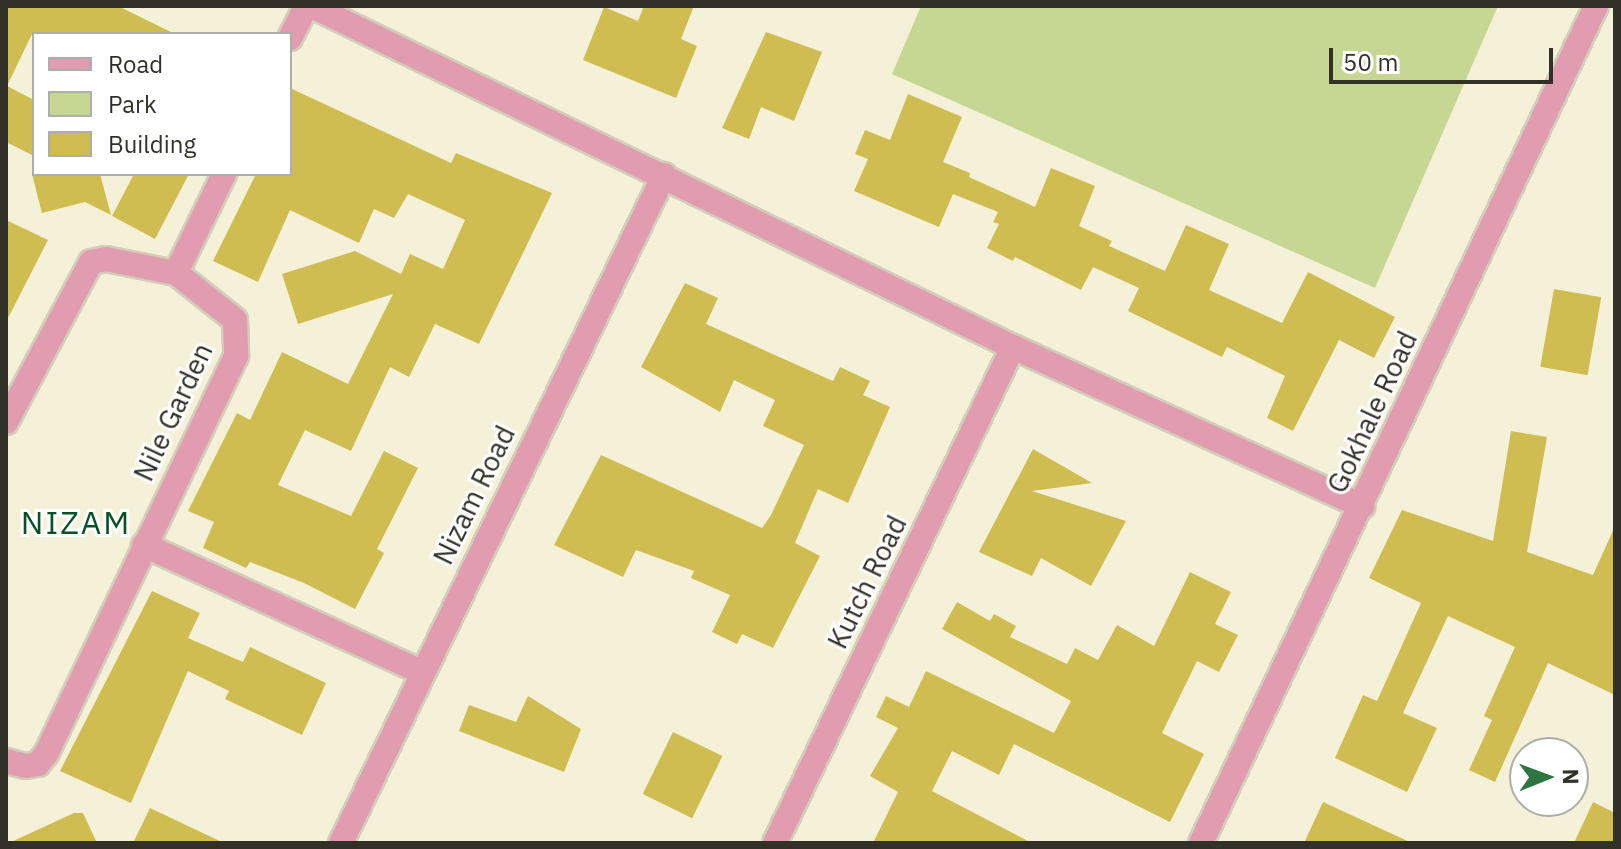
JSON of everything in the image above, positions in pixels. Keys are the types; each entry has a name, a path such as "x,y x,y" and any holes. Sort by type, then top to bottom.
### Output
{"street":[{"path":"292,35 309,6 664,175 1013,347 1362,506"},
{"name":"Gokhale Road","path":"1201,843 1596,6"},
{"name":"Nizam Road","path":"341,843 421,672 664,175"},
{"path":"176,273 223,176"},
{"name":"Nile Garden","path":"6,422 91,262 106,259 176,273 235,320 236,356 46,754 38,764 25,766 6,761"},
{"name":"Kutch Road","path":"775,843 1013,347"},
{"path":"144,545 421,672"}],"green space":[{"path":"921,6 1498,6 1375,288 892,74"}],"building":[{"path":"6,6 118,6 171,32 32,32 7,86 32,99 32,155 6,142"},
{"path":"644,6 694,6 681,39 697,46 676,98 583,60 604,7 638,21"},
{"path":"766,32 822,52 794,121 761,107 749,139 722,128"},
{"path":"292,89 451,163 456,153 552,193 479,344 435,324 409,377 390,367 351,451 305,430 278,485 351,516 384,451 418,468 377,549 384,553 355,609 304,583 250,562 246,568 203,548 214,522 188,511 237,413 250,420 282,352 348,384 393,294 298,324 282,274 355,251 401,274 410,254 443,269 465,220 408,194 394,218 374,209 359,243 290,210 258,282 213,261 255,176 292,176"},
{"path":"908,94 962,117 943,162 970,173 969,177 1035,207 1051,168 1095,186 1079,226 1112,241 1109,246 1165,271 1186,225 1229,244 1209,290 1282,323 1308,272 1395,317 1374,358 1339,340 1293,431 1267,418 1285,376 1227,347 1222,357 1128,311 1139,288 1093,267 1081,290 1015,257 1013,261 987,248 999,224 993,222 998,212 953,194 939,227 854,191 868,159 855,154 865,130 890,140"},
{"path":"33,176 101,176 111,215 85,202 42,213"},
{"path":"133,176 188,176 155,239 112,216"},
{"path":"6,220 48,240 6,322"},
{"path":"685,283 718,298 706,324 833,381 840,367 870,381 863,395 890,407 848,503 818,489 795,543 820,556 773,648 742,634 737,644 712,632 730,595 691,578 694,571 636,550 623,577 554,545 601,455 762,528 771,515 804,445 763,426 775,400 734,380 720,412 641,367"},
{"path":"1554,289 1601,297 1588,375 1540,367"},
{"path":"1511,431 1547,437 1527,552 1593,575 1615,526 1615,695 1548,663 1515,737 1509,737 1509,751 1495,782 1469,770 1492,720 1484,716 1515,647 1448,616 1403,713 1437,728 1407,792 1335,758 1363,695 1377,701 1421,603 1369,578 1402,510 1493,541"},
{"path":"1033,449 1092,483 1032,491 1126,521 1091,586 1041,558 1032,576 979,552"},
{"path":"1190,572 1231,592 1215,624 1238,635 1219,672 1197,661 1162,733 1204,754 1170,822 1014,744 999,775 952,751 932,791 1032,843 873,843 898,792 870,776 898,728 876,717 886,696 909,707 926,671 1054,733 1071,701 942,629 957,602 990,621 994,614 1016,626 1010,637 1067,664 1075,648 1098,660 1117,625 1154,646"},
{"path":"152,591 200,613 188,638 243,662 250,647 326,683 302,735 225,699 229,691 188,671 131,803 60,771"},
{"path":"528,696 581,729 564,772 459,731 469,705 516,722"},
{"path":"673,732 722,756 692,818 643,794"},
{"path":"1323,802 1412,843 1304,843"},
{"path":"1593,802 1615,813 1615,843 1574,843 1586,817 1589,817"},
{"path":"150,808 224,843 133,843"},
{"path":"74,813 83,813 97,843 9,843"}],"district":[{"name":"NIZAM","path":"76,522"}]}
